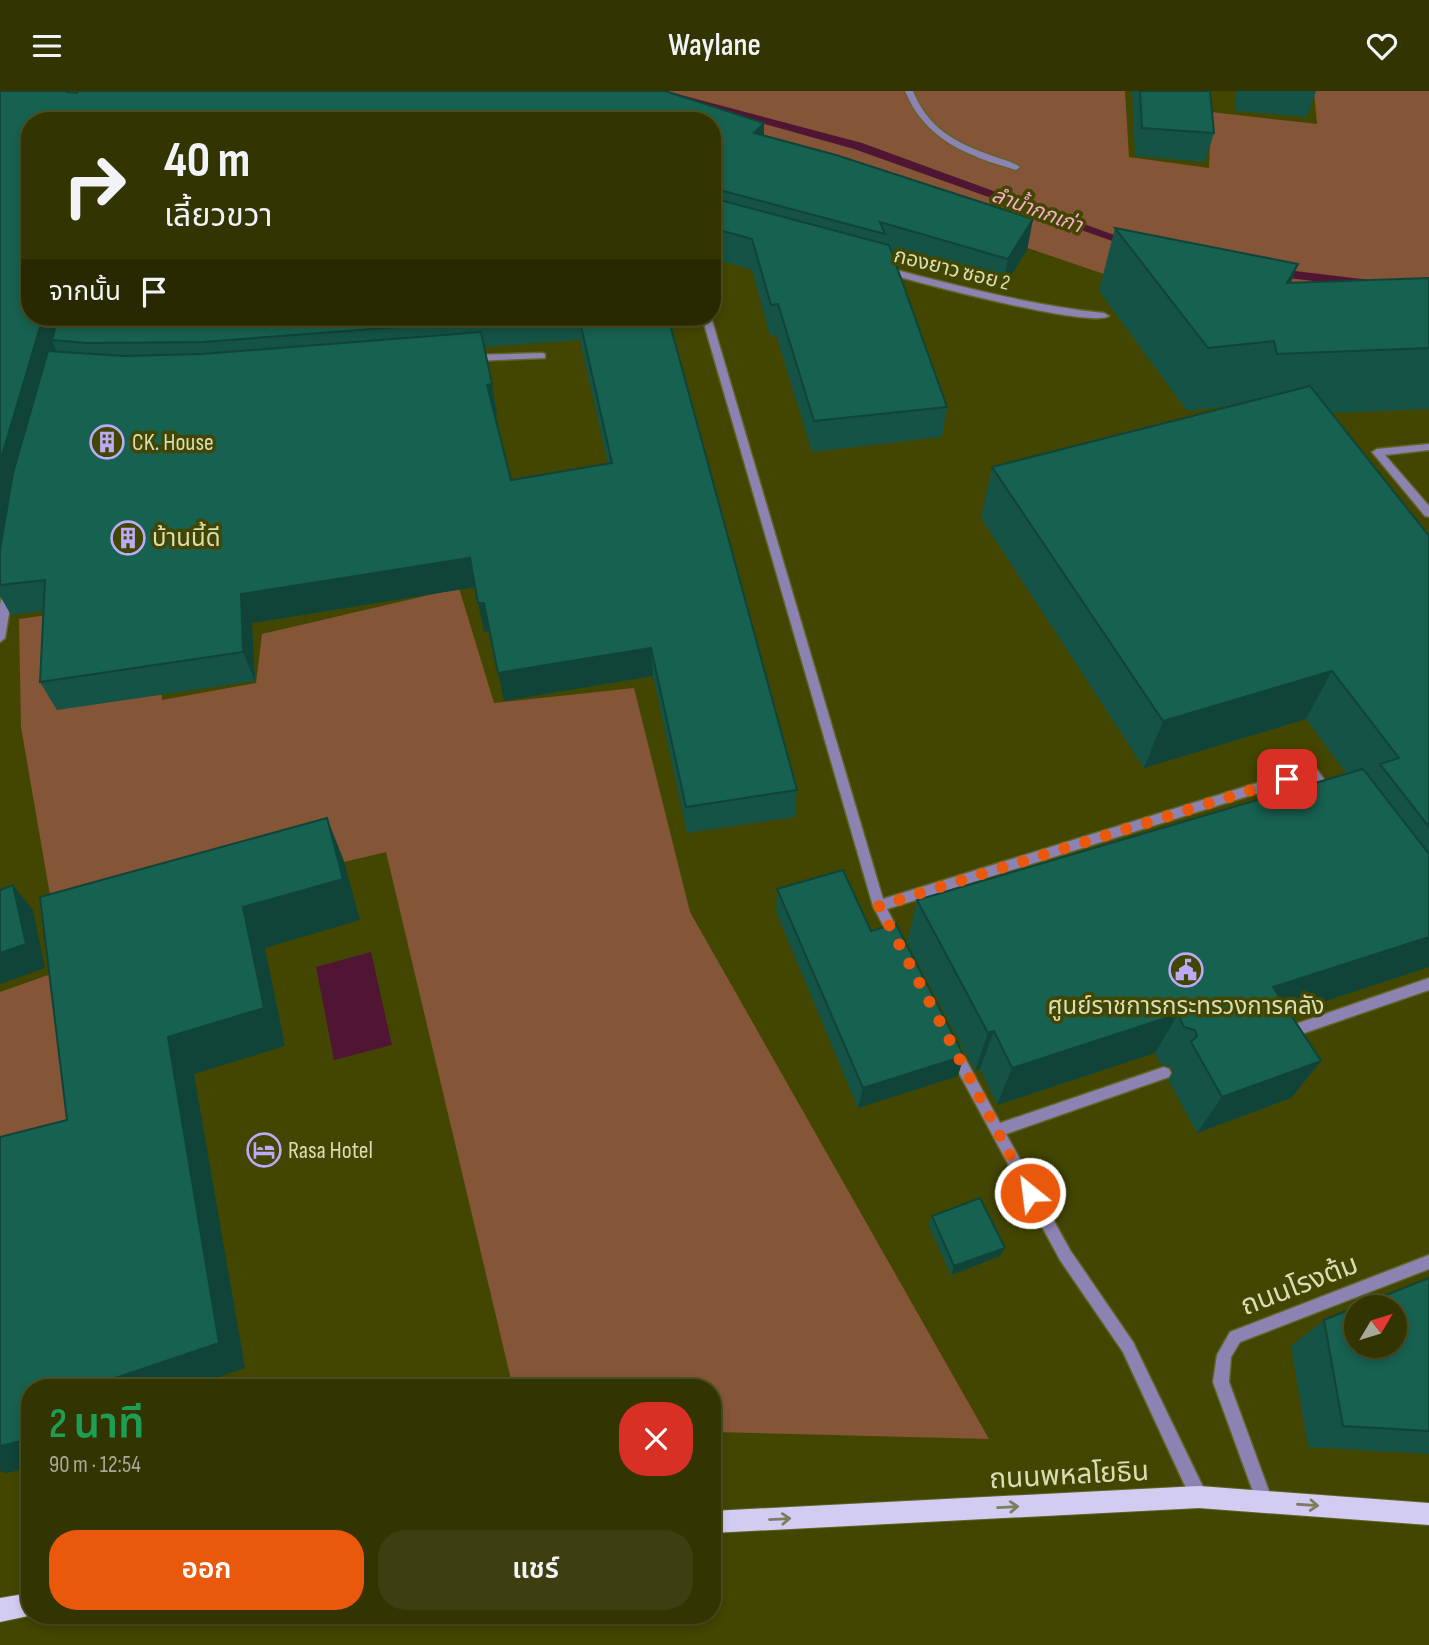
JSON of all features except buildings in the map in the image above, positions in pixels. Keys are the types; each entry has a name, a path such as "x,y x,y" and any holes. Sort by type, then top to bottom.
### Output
{"main road":[{"name":"ถนนพหลโยธิน","path":"721,1522 1199,1497 1429,1514"},
{"path":"0,1610 21,1606"}],"street":[{"path":"909,91 914,109 953,144 1016,167"},
{"name":"กองยาว ซอย 2","path":"873,267 971,293 1054,311 1104,316"},
{"path":"709,326 879,906 904,954"},
{"path":"457,359 542,356"},
{"path":"1429,447 1377,452 1429,513"},
{"path":"0,638 9,577"},
{"path":"879,906 1312,771 1335,803"},
{"path":"1272,1038 1429,984"},
{"path":"947,1036 1065,1255 1128,1347 1199,1497"},
{"path":"996,1131 1164,1073"},
{"name":"ถนนโรงต้ม","path":"1265,1502 1221,1382 1224,1355 1235,1336 1429,1262"}],"shaded area":[{"path":"590,91 1125,91 1129,157 1209,168 1211,112 1317,124 1314,91 1429,91 1429,330 1189,303 963,226 721,125 721,112 675,112"},
{"path":"459,588 494,703 634,688 690,912 989,1439 721,1432 721,1379 511,1379 386,852 56,930 21,727 19,619 157,600 162,700 256,683 262,634"},
{"path":"371,952 392,1045 334,1060 316,967"},
{"path":"51,974 78,1147 0,1168 0,992"}],"waterway":[{"name":"ลำน้ำกกเก่า","path":"653,91 858,146 1133,244"},
{"name":"ลำน้ำกกเก่า","path":"1269,272 1370,284"}],"place":[{"name":"CK. House","path":"107,442"},
{"name":"บ้านนี้ดี","path":"128,538"},
{"name":"ศูนย์ราชการกระทรวงการคลัง","path":"1186,970"},
{"name":"Rasa Hotel","path":"264,1150"}],"route":[{"path":"1030,1193 879,906 1287,779"}]}
